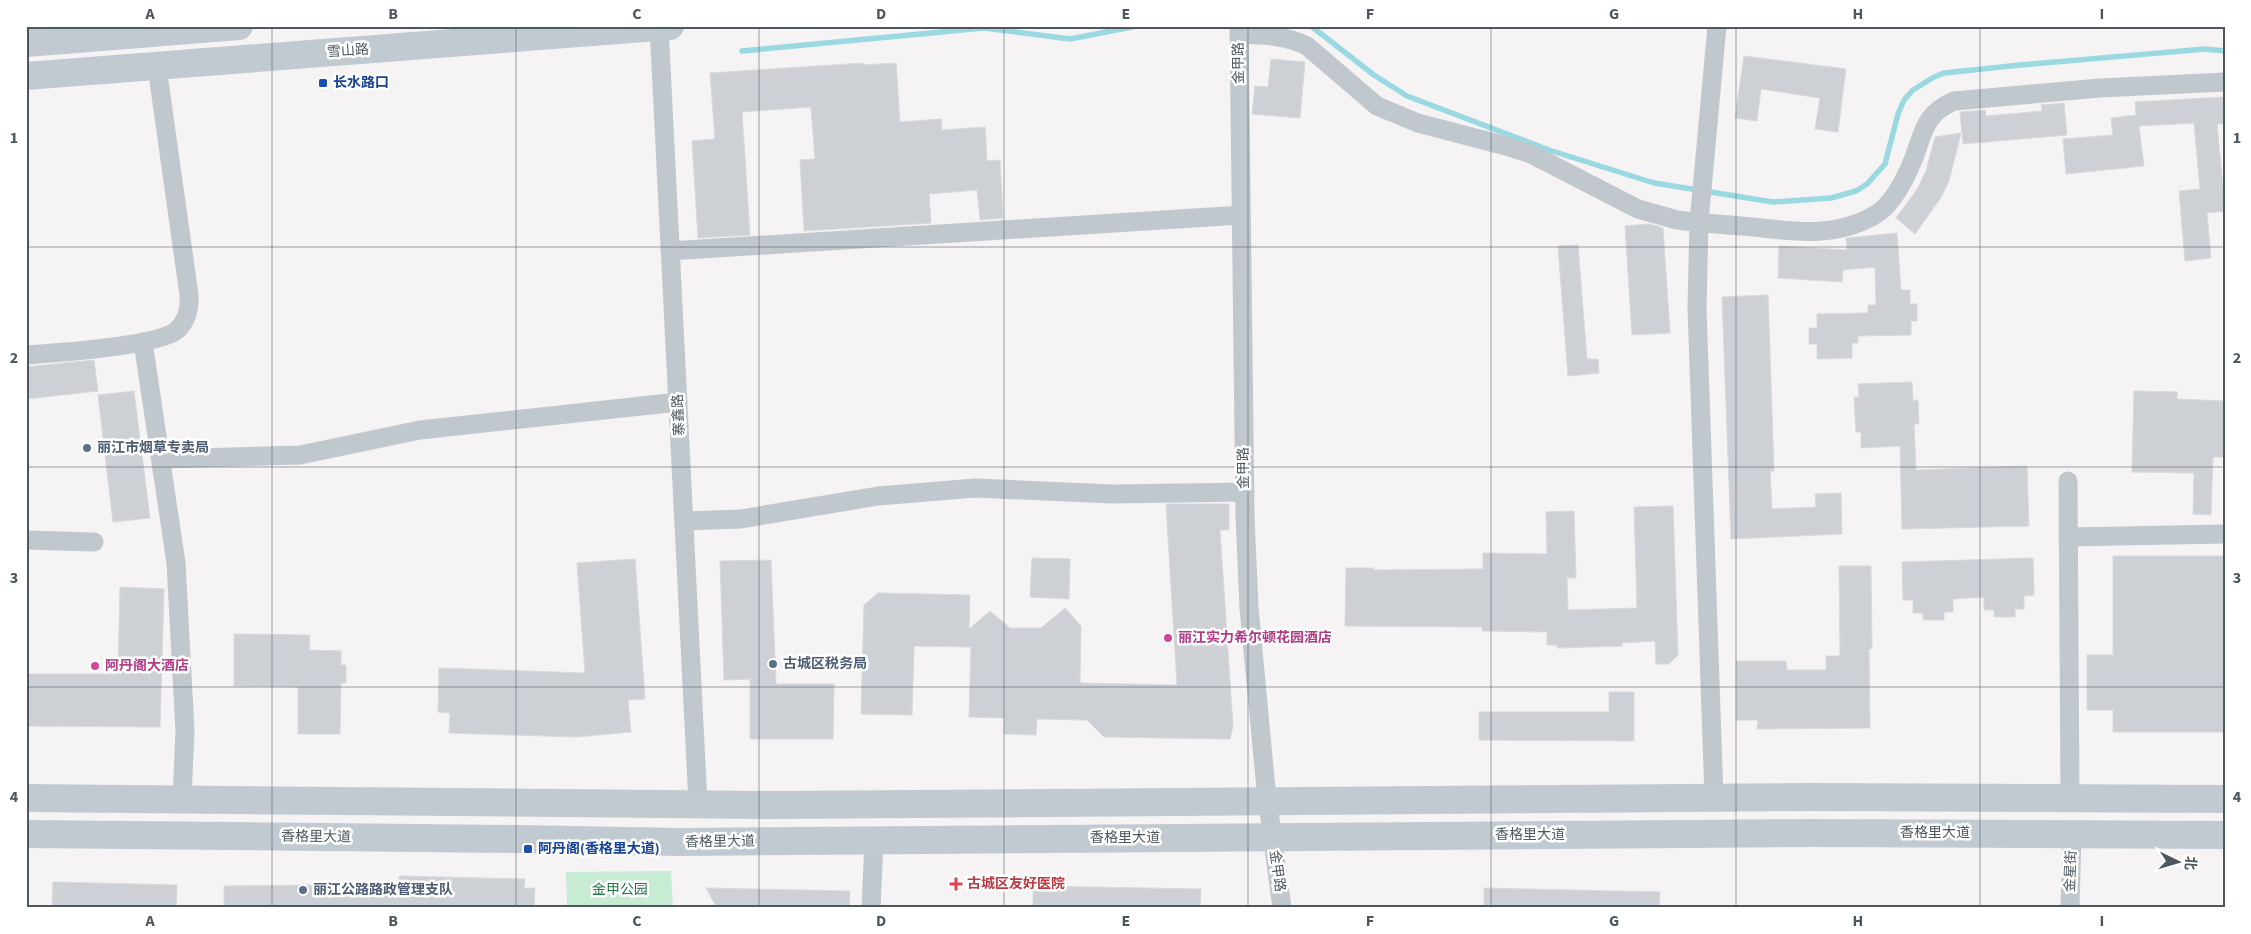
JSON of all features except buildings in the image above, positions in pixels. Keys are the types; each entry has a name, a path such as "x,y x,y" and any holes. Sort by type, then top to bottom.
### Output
{"main road":[{"path":"26,43 239,26"},
{"name":"雪山路","path":"26,76 662,26"},
{"path":"26,798 698,804 1714,798 2225,799"},
{"name":"香格里大道","path":"26,834 680,842 1813,833 2225,835"}],"street":[{"name":"寨鑫路","path":"662,26 670,250 698,804"},
{"path":"1714,798 1697,308 1699,222 1717,26"},
{"path":"1239,30 1279,36 1299,42 1307,46 1377,106 1444,131 1488,141 1531,154 1638,208 1677,220 1808,233 1840,228 1860,222 1879,212 1890,200 1907,174 1925,123 1938,109 1954,101 2100,88 2225,82"},
{"name":"金甲路","path":"1239,30 1245,492 1250,617 1268,801 1282,908"},
{"path":"26,355 97,349 143,342 176,332 184,320 189,303 157,67"},
{"path":"670,250 1241,215"},
{"path":"143,342 176,563 185,731 182,800"},
{"path":"161,459 300,455 420,430 678,402"},
{"path":"2068,481 2070,798"},
{"path":"684,521 741,519 878,496 975,488 1113,494 1245,492"},
{"path":"2068,537 2225,534"},
{"path":"26,540 94,542"},
{"name":"金星街","path":"2070,908 2072,834"},
{"path":"871,908 874,840"}],"green space":[{"name":"金甲公园","path":"671,871 673,908 567,908 566,872"}],"waterway":[{"path":"742,51 984,28 1070,39 1137,26"},
{"path":"1311,26 1374,75 1407,96 1549,150 1654,183 1773,202 1831,198 1856,191 1867,184 1885,164 1898,114 1904,100 1913,90 1944,73 2205,49 2225,51"}],"place":[{"name":"长水路口","path":"323,83"},
{"name":"丽江市烟草专卖局","path":"87,448"},
{"name":"丽江实力希尔顿花园酒店","path":"1168,638"},
{"name":"古城区税务局","path":"773,664"},
{"name":"阿丹阁大酒店","path":"95,666"},
{"name":"阿丹阁(香格里大道)","path":"528,849"},
{"name":"古城区友好医院","path":"956,884"},
{"name":"丽江公路路政管理支队","path":"303,890"}]}
